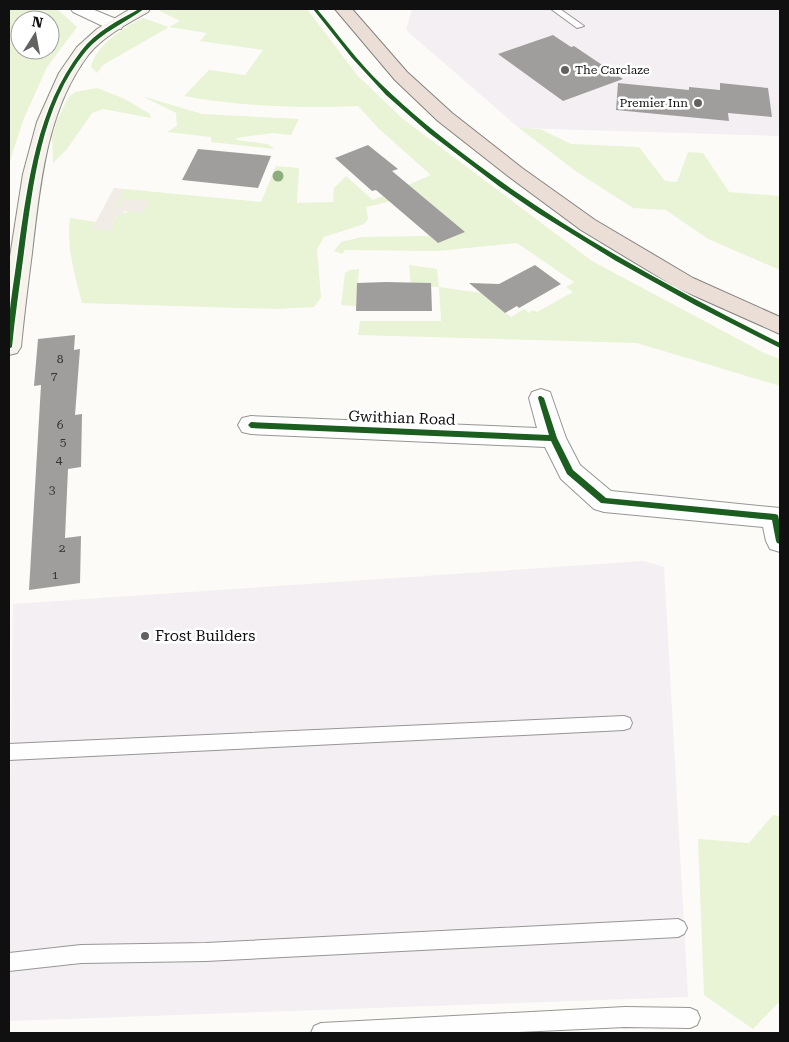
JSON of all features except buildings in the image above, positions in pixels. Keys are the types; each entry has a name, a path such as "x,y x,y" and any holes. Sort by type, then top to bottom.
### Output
{"highway":[{"path":"346,10 363,34 401,76 445,117 580,219 685,283 780,326"}],"street":[{"path":"79,9 115,25"},
{"path":"9,348 27,205 43,127 60,86 84,50 115,25 142,9"},
{"path":"541,398 553,438 570,472 604,501 776,517 780,542"},
{"name":"Gwithian Road","path":"251,425 553,438"}],"lane":[{"path":"555,9 580,26"},
{"path":"9,752 624,723"},
{"path":"9,962 80,954 206,952 678,928"},
{"path":"321,1033 625,1017 690,1018"}],"shaded area":[{"path":"412,9 780,9 780,136 519,128 406,30"},
{"path":"114,188 124,189 115,207 115,211 123,199 149,201 143,213 125,211 121,216 114,217 113,231 92,229"},
{"path":"644,561 664,567 688,997 9,1021 13,604"}],"green space":[{"path":"9,9 57,9 10,10 10,60 52,60 47,67 24,118 9,164"},
{"path":"156,9 307,9 357,75 403,119 592,261 764,353 780,359 780,386 637,343 358,335 360,321 441,321 439,287 481,293 511,317 524,309 529,313 532,310 537,312 573,292 566,287 574,282 517,243 437,251 345,250 342,254 334,251 341,242 362,237 429,236 438,243 464,232 420,194 366,207 368,219 364,224 324,237 317,249 321,298 314,307 276,309 82,303 70,250 70,218 96,222 92,228 148,202 115,212 114,207 124,189 261,202 276,166 299,168 297,203 333,202 334,188 346,176 373,200 431,175 378,128 358,106 271,106 184,96 209,70 245,75 263,50 200,41 207,33 169,27 180,21"},
{"path":"60,12 77,27 60,50"},
{"path":"143,18 169,27 103,65 97,73 91,67 94,59 105,44"},
{"path":"97,88 125,99 150,114 151,118 103,109 92,113 67,149 53,163 52,137 57,120 68,98 75,92"},
{"path":"142,96 202,114 299,119 291,135 273,133 236,138 237,140 268,144 274,149 211,142 211,137 167,132 177,126 176,113"},
{"path":"519,128 540,129 571,144 639,147 665,181 677,182 688,152 703,153 729,192 780,196 780,270 708,239 666,210 633,208 577,172"},
{"path":"409,265 437,269 439,287 411,287"},
{"path":"359,269 356,306 341,305 345,273 350,270"},
{"path":"773,815 780,816 780,1001 753,1029 704,995 698,839 749,843"}],"cycle path":[{"path":"9,347 28,200 38,148 46,122 68,73 83,51 111,27 142,9"},
{"path":"315,9 361,66 388,94 431,132 502,186 579,237 618,260 697,304 780,346"},
{"path":"541,398 553,438 570,472 604,501 775,517 780,541"},
{"path":"251,425 553,438"}],"place":[{"name":"The Carclaze","path":"565,70"},
{"name":"Premier Inn","path":"698,103"},
{"name":"Frost Builders","path":"145,636"}]}
